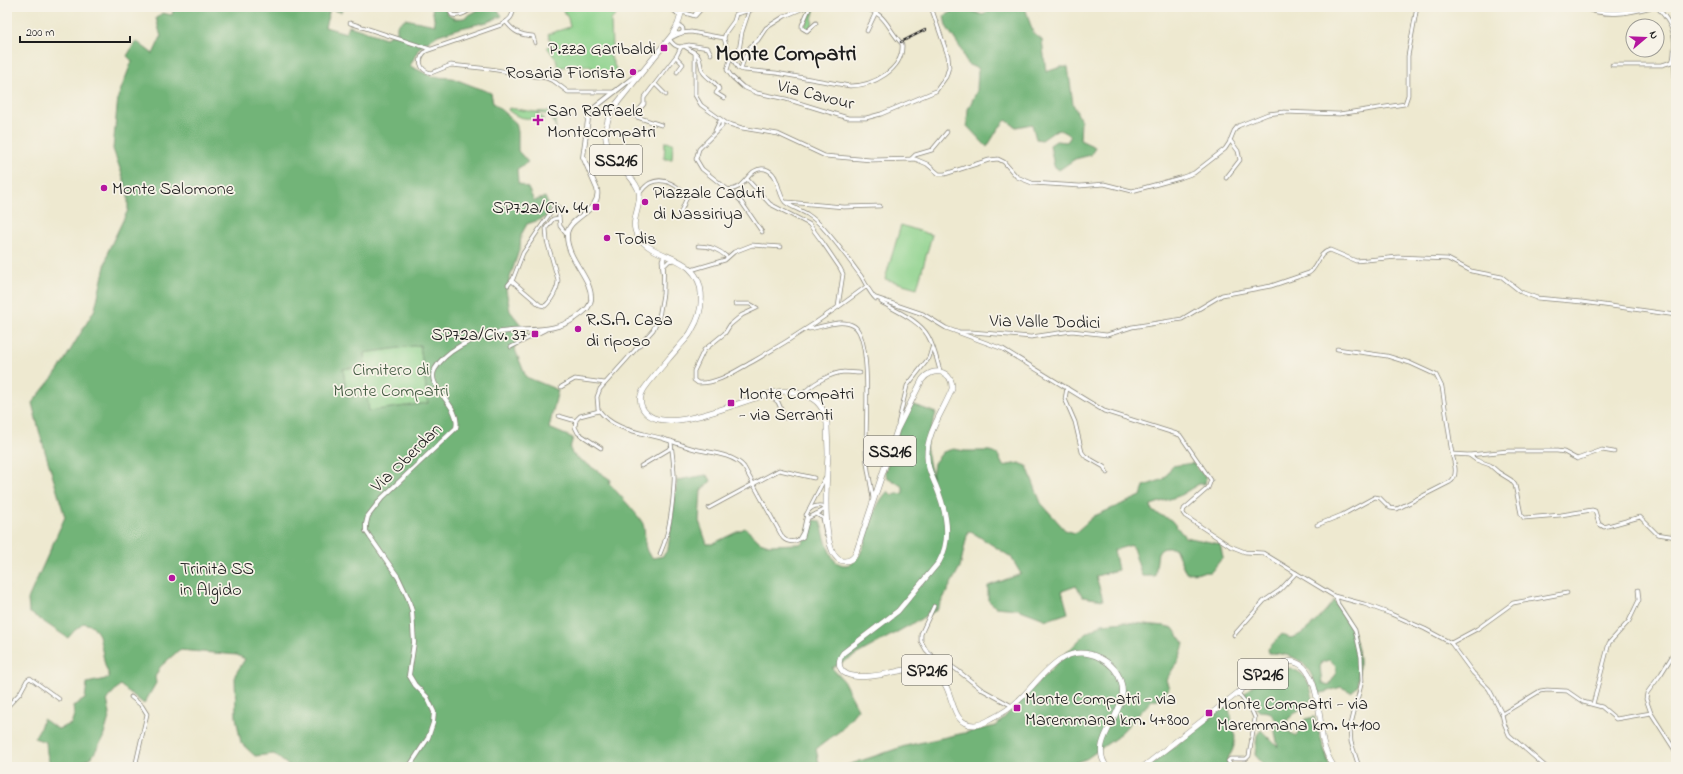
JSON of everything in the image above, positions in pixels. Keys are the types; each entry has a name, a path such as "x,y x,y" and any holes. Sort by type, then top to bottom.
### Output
{"main road":[{"name":"SS216","path":"681,13 679,27 642,70 614,107 607,119 605,136 610,151 634,182 639,194 635,229 639,237 653,249 691,270"},
{"path":"691,270 698,280 701,291 701,303 698,317 690,334 644,389 641,396 643,409 650,416 656,419 681,420 768,394 785,391 803,394 818,403 824,411 827,424 826,509 831,547"},
{"name":"SS216","path":"831,547 835,556 839,560 846,561 854,557 897,430 922,380 930,373 940,371 949,377 952,388 930,438 927,451"},
{"name":"SP216","path":"927,451 928,465 941,498 947,525 947,538 939,562 902,608 843,653 839,661 840,667 843,672 855,676 914,668 931,671 940,676 947,685 957,717 962,721 971,724 978,724 987,721 1012,706 1050,666 1060,659 1068,655 1094,655 1104,660 1118,674 1123,690 1118,712 1102,745 1102,757 1107,767"},
{"name":"SP216","path":"1143,767 1263,673 1280,664 1290,662 1301,666 1310,675 1315,688 1323,743 1328,757 1334,767"}],"street":[{"path":"447,7 452,15 456,16 475,7"},
{"path":"513,7 514,13 512,18 506,22 494,28 431,49 422,54 420,60 424,70 431,73 451,65 463,66 546,78 555,82 568,92 616,92"},
{"path":"670,7 681,13 695,16"},
{"path":"695,16 698,7"},
{"path":"695,16 703,7"},
{"path":"741,69 750,47 758,40 766,28 785,16 806,7"},
{"path":"810,7 802,28 807,31 816,23"},
{"path":"754,8 749,11 736,14 734,21 726,32 724,38 727,49 738,68 850,86 862,86 871,83 887,73 899,60 902,44 885,19 876,12 861,7"},
{"name":"Via Cavour","path":"731,56 727,70 743,87 848,118 866,118 881,114 936,91 945,80 949,67 945,46 931,7"},
{"path":"762,232 740,200 702,169 696,159 699,149 718,128 725,125 778,134 825,156 871,160 911,159 924,162 936,172 942,174 954,173 989,160 999,159 1004,162 1017,177 1032,183 1080,186 1104,184 1130,191 1194,173 1223,150 1234,131 1240,125 1272,113 1339,114 1404,104 1408,95 1408,56 1417,7"},
{"path":"1583,7 1596,12 1611,13 1627,12 1650,7"},
{"path":"1657,7 1670,23 1673,32 1675,46 1674,59 1676,91"},
{"path":"743,62 738,57 742,32 749,11"},
{"path":"867,31 876,12"},
{"path":"506,22 514,31 523,36 533,36 535,44"},
{"path":"350,23 431,49"},
{"path":"679,27 691,32 724,38"},
{"path":"679,27 676,31 680,34"},
{"path":"679,27 683,30 680,34"},
{"path":"691,32 680,34 669,39 674,45 689,45 708,48 711,54"},
{"path":"682,46 696,53 701,60 704,74 718,86 719,89 716,93 724,98"},
{"path":"661,125 634,116 644,104 644,98 676,58 682,46"},
{"path":"692,51 695,53 695,95 701,105 722,121 731,125"},
{"path":"676,58 682,64 677,72"},
{"path":"1612,65 1662,65 1670,64 1674,59"},
{"path":"508,285 512,281 523,253 555,206 558,207 562,230 568,235 572,225 593,207 598,194 597,189 583,157 590,112 642,70"},
{"path":"655,84 666,94"},
{"path":"713,114 718,128"},
{"path":"718,128 719,122 722,121"},
{"path":"911,159 915,155 926,153 933,149 947,132"},
{"path":"1226,178 1240,160 1238,151 1230,140"},
{"path":"727,189 735,190 757,170 768,170 777,182 785,201 807,214 825,229 847,256 866,286 876,298 920,325 928,334 940,371"},
{"path":"747,179 770,204 809,224 823,243 843,274 838,307"},
{"path":"639,194 647,184 652,182 669,182 687,197 679,216"},
{"path":"785,201 844,207 880,206"},
{"path":"512,281 540,305 545,306 548,303 558,283 547,241 546,229 553,219 559,218"},
{"name":"Via Oberdan","path":"409,767 424,747 430,734 434,716 427,697 412,682 409,676 414,643 412,611 408,598 401,583 368,534 366,529 366,520 382,498 456,428 458,422 456,414 434,382 433,373 439,364 456,349 484,336 498,333 555,328 570,322 587,309 590,303 590,290 571,252 568,235"},
{"path":"691,270 724,260 734,252 752,244 781,247"},
{"path":"698,246 712,247 720,250 727,257"},
{"path":"653,249 664,267"},
{"name":"Via Valle Dodici","path":"958,332 1032,337 1072,331 1105,335 1132,327 1180,320 1222,295 1271,286 1310,272 1324,252 1333,250 1358,262 1398,257 1448,259 1472,271 1502,277 1521,292 1532,297 1676,315"},
{"path":"664,255 662,260 664,267 663,294 659,317 655,326 600,389 597,397 597,407 599,411 616,424 627,430 735,459 744,467 783,538 788,541 794,542 803,538 808,518 826,509"},
{"path":"664,267 669,261 674,260"},
{"path":"735,304 750,304 757,308 742,315 730,325 725,333 704,350 694,371 694,380 698,383 713,381 727,376 808,329 866,286"},
{"path":"876,298 923,314 942,326 1008,352 1108,412 1180,435 1211,480 1208,488 1184,509 1184,515 1226,544 1241,550 1263,553 1336,597 1366,605 1391,614 1425,629 1451,643 1473,673 1486,685 1502,714 1504,724 1509,735 1546,767"},
{"path":"826,315 825,321 828,324 832,324"},
{"path":"808,329 840,323 852,325 858,331 862,339 866,373 866,453 868,477 873,497 871,507"},
{"path":"512,347 545,330"},
{"path":"897,430 908,386 929,358 932,345"},
{"path":"1317,525 1342,515 1375,497 1379,497 1390,508 1398,509 1424,494 1450,482 1454,479 1455,475 1442,387 1436,376 1410,363 1387,356 1338,349"},
{"path":"803,394 813,384 821,379 842,372 860,373"},
{"path":"561,387 575,379 605,383"},
{"path":"1067,388 1065,399 1075,422 1082,453 1104,467 1106,473"},
{"path":"768,394 778,402 785,418"},
{"path":"599,411 580,416 576,421 575,427 578,433 601,448"},
{"path":"559,416 576,421"},
{"path":"660,554 664,545 669,524 674,481 671,441"},
{"path":"641,466 671,448"},
{"path":"1452,454 1469,455 1508,451 1558,451 1564,452 1577,459 1602,450 1614,452"},
{"path":"1469,455 1476,460 1490,465 1498,472 1512,480 1515,485 1521,514 1524,518 1558,516 1592,510 1595,511 1600,524 1604,527 1640,517 1657,534 1676,537"},
{"path":"709,508 780,469 814,478"},
{"path":"794,542 802,534 806,515 823,484 826,473"},
{"path":"806,515 808,511 815,507 822,506 826,509"},
{"path":"814,514 819,515 822,518 831,547"},
{"path":"1234,635 1265,600 1278,591 1296,573"},
{"path":"1593,704 1608,644 1629,621 1639,600 1638,590"},
{"path":"1451,643 1474,631 1513,603 1567,593"},
{"path":"1336,597 1338,604 1355,630 1361,658 1362,681 1350,728 1351,742 1359,767"},
{"path":"934,606 921,634 921,641 926,650 933,657 942,660 957,670 981,689 1012,706"},
{"path":"1676,650 1647,693 1646,700 1651,713 1676,752"},
{"path":"7,706 20,693 27,680 30,678 33,678 50,694 59,699"},
{"path":"1502,714 1537,693 1546,690 1567,691 1583,702 1602,707 1618,720 1651,713"},
{"path":"1233,767 1228,761 1230,759 1246,759 1249,756 1255,718 1252,710 1238,693"},
{"path":"131,697 142,706 147,714 135,767"}],"green space":[{"path":"174,7 343,7 341,12 330,9 325,27 346,33 349,26 386,38 397,32 397,25 405,19 435,25 432,7 445,7 447,13 455,19 464,18 483,7 496,7 502,16 487,22 438,35 419,48 410,66 433,77 452,78 491,93 493,103 516,123 518,132 518,151 528,162 517,169 518,183 528,188 534,201 545,197 550,209 545,218 527,224 521,235 520,247 506,290 510,311 528,334 514,347 526,377 558,390 549,428 573,438 570,448 572,454 611,480 609,483 633,510 643,524 647,551 653,558 663,556 668,549 677,480 706,475 711,481 701,490 699,521 707,544 712,544 745,528 760,542 769,545 800,544 805,539 814,520 820,521 828,548 834,559 842,565 851,564 856,560 864,546 873,515 883,496 888,491 892,495 903,493 903,487 887,477 885,472 899,429 912,404 936,413 926,446 932,478 934,463 943,452 953,449 965,451 990,451 998,455 1003,466 1019,463 1027,466 1041,503 1065,530 1075,533 1094,516 1141,496 1144,486 1164,479 1172,466 1193,463 1206,478 1205,484 1199,484 1179,496 1151,505 1152,511 1171,520 1185,537 1220,544 1223,557 1211,572 1186,573 1175,548 1164,548 1158,552 1155,576 1142,576 1132,545 1114,550 1118,570 1096,576 1103,600 1083,597 1076,586 1062,591 1068,613 1047,620 1018,609 995,607 988,600 988,586 1021,574 1011,557 968,531 960,567 937,610 832,668 843,680 858,709 841,730 816,749 819,763 830,767 290,767 274,754 255,756 241,743 236,717 235,675 245,659 237,655 179,650 160,667 155,677 156,683 144,704 120,685 107,699 110,714 103,738 92,757 78,764 80,767 54,767 50,765 46,742 34,738 43,719 58,729 71,724 74,715 73,706 85,699 87,683 110,678 105,665 99,635 93,626 84,623 68,638 29,612 28,599 65,517 32,403 58,371 95,309 109,249 128,210 128,191 113,149 118,97 132,61 127,56 136,41 153,54 161,37 156,18 162,13 172,15","holes":["420,345 428,403 369,411 367,395 347,397 343,369 365,366 364,353"]},
{"path":"560,7 604,7 610,14 618,13 611,20 612,49 608,50 618,74 610,78 607,72 602,75 592,68 582,65 558,68 556,59 547,47 551,44 548,34 570,27 568,18"},
{"path":"813,7 815,7 812,26 807,30 804,28"},
{"path":"952,7 969,7 972,11 983,15 992,7 1025,7 1033,33 1042,40 1046,72 1061,67 1068,67 1073,104 1081,121 1080,140 1095,147 1091,155 1075,159 1059,170 1054,166 1050,145 1056,141 1067,142 1071,136 1058,129 1042,140 1036,139 1032,124 1016,127 1006,120 998,129 987,147 967,126 968,109 977,91 978,69 967,64 961,49 946,26 944,16 952,12"},
{"path":"509,108 535,112 554,111 556,129 551,115 538,113 538,115 544,118 543,120 535,122 516,115 508,110"},
{"path":"665,142 673,143 672,159 664,159"},
{"path":"901,225 932,235 917,288 885,279"},
{"name":"Cimitero di Monte Compatri","path":"420,345 428,403 369,411 347,397 343,369 365,366 364,353"},
{"path":"1334,600 1353,631 1358,651 1359,674 1357,687 1351,692 1341,687 1319,694 1312,676 1303,663 1289,656 1269,653 1268,649 1282,634 1291,638 1299,635 1316,621","holes":["1329,660 1336,667 1336,674 1329,685 1322,683 1320,667 1322,662"]},
{"path":"1124,622 1173,628 1184,644 1179,659 1166,680 1169,688 1162,698 1152,700 1117,737 1086,759 1062,767 842,767 905,746 996,726 1085,634 1102,624"},
{"path":"1290,668 1296,670 1304,676 1310,687 1313,698 1287,720 1286,730 1296,736 1305,719 1314,717 1330,767 1266,767 1255,755 1257,735 1261,730 1278,747 1275,732 1277,721 1269,712 1259,711 1244,694 1248,689 1265,677"},
{"path":"1223,708 1229,709 1235,736 1234,747 1227,759 1229,767 1148,767"}],"railway":[{"path":"901,42 925,30"}],"place":[{"name":"P.zza Garibaldi","path":"664,48"},
{"name":"Rosaria Fiorista","path":"633,72"},
{"name":"San Raffaele Montecompatri","path":"538,120"},
{"name":"Monte Salomone","path":"104,188"},
{"name":"Piazzale Caduti di Nassiriya","path":"645,202"},
{"name":"SP72a/Civ. 44","path":"596,207"},
{"name":"Todis","path":"607,238"},
{"name":"R.S.A. Casa di riposo","path":"578,329"},
{"name":"SP72a/Civ. 37","path":"535,334"},
{"name":"Monte Compatri - via Serranti","path":"731,403"},
{"name":"Trinità SS in Algido","path":"172,578"},
{"name":"Monte Compatri - via Maremmana km. 4+800","path":"1017,708"},
{"name":"Monte Compatri - via Maremmana km. 4+100","path":"1209,713"}],"district":[{"name":"Monte Compatri","path":"786,52"}]}
